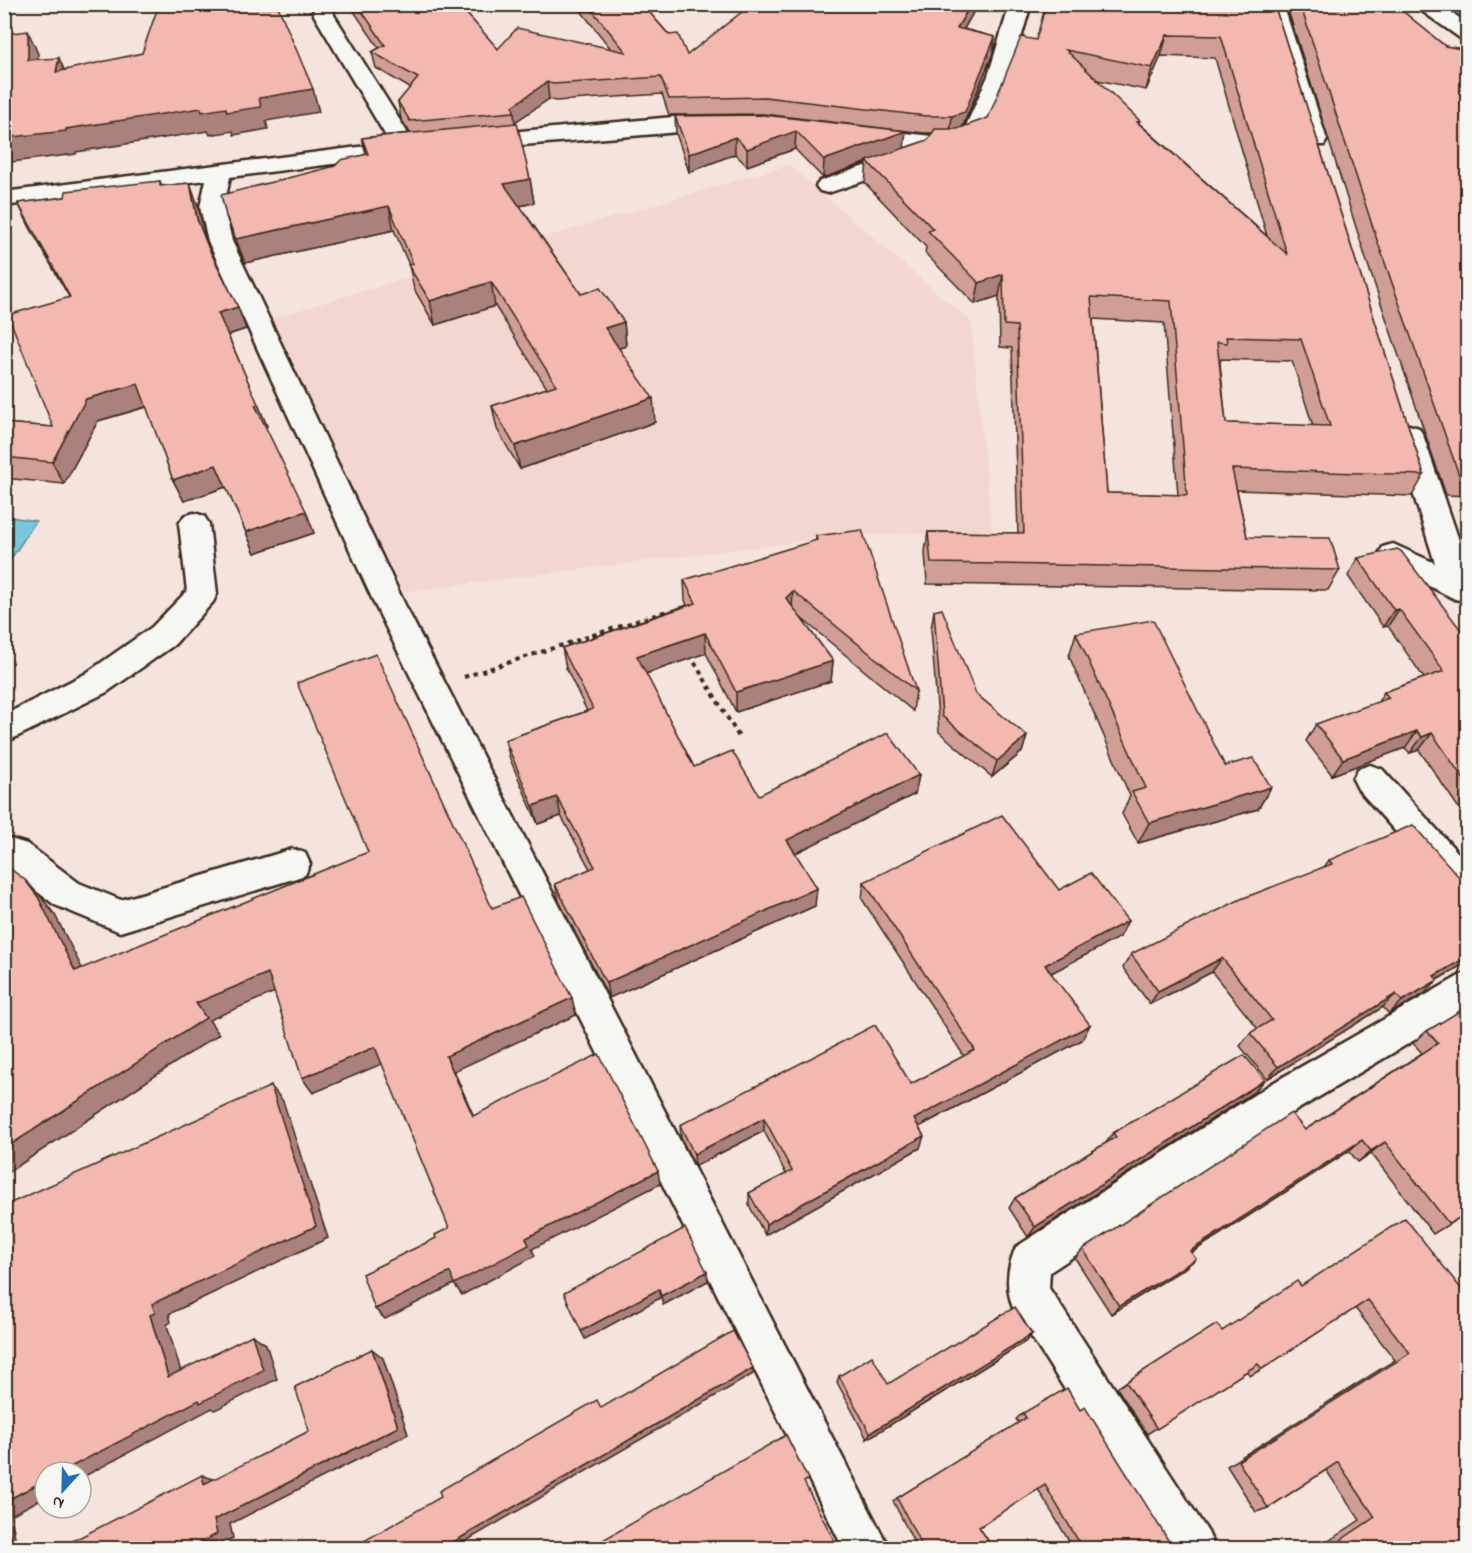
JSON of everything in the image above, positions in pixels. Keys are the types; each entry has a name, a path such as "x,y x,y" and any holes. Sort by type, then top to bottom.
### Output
{"street":[{"path":"323,4 324,15 405,148"},
{"path":"844,133 924,142 953,142 974,134 999,76 1021,4"},
{"path":"1272,4 1322,160"},
{"path":"1422,4 1467,33"},
{"path":"4,199 405,148 684,123 741,123"},
{"path":"828,186 916,155 924,142"},
{"path":"219,173 212,207 220,241 391,607 867,1548"},
{"path":"1403,415 1458,588"},
{"path":"4,730 96,683 163,636 202,594 194,524"},
{"path":"1393,555 1458,588"},
{"path":"1370,779 1467,889"},
{"path":"4,852 15,855 67,894 120,916 293,864"},
{"path":"1192,1548 1028,1293 1030,1261 1284,1097 1467,988"}],"path":[{"path":"432,687 664,612 670,621"},
{"path":"687,650 739,737"}],"shaded area":[{"path":"789,165 971,322 992,531 843,536 400,592 272,318"}],"water":[{"path":"4,516 36,521 5,568"}],"building":[{"path":"159,4 277,4 313,89 259,98 261,107 227,112 226,108 202,112 201,108 66,129 66,131 4,138 4,34 28,31 28,60 59,58 56,72 142,53"},
{"path":"357,4 458,4 498,49 517,28 626,52 587,4 642,4 669,35 678,34 687,55 752,4 971,4 957,28 995,37 965,112 952,116 926,116 765,97 669,99 661,77 553,84 547,82 513,106 514,112 410,121 398,102 418,78 372,52 385,45"},
{"path":"1046,4 1274,4 1424,475 1232,469 1247,537 1330,538 1340,570 931,563 928,532 1024,533 1017,326 1004,325 1003,274 979,283 928,231 933,229 867,161 928,140 935,129 957,129 988,118 1021,37 1036,40","holes":["1167,35 1221,36 1287,254 1137,122 1140,121 1066,50 1152,68","1091,297 1171,301 1187,495 1107,493","1226,337 1301,339 1330,426 1226,423 1217,342 1227,343"]},
{"path":"1300,4 1394,4 1445,46 1467,50 1467,475 1459,475 1376,237"},
{"path":"764,115 906,131 824,160 796,131 747,149 735,137 689,154 675,116"},
{"path":"517,123 530,179 504,184 581,294 600,288 624,322 605,328 653,398 515,446 492,406 556,385 491,282 430,301 408,265 413,264 389,206 236,239 226,216 221,195 335,166 341,160 368,154 362,138"},
{"path":"160,181 160,186 190,183 197,219 208,247 238,307 218,313 258,404 255,405 306,511 246,532 216,465 173,480 138,384 86,399 52,462 4,457 4,423 53,427 8,315 70,297 18,203 65,197 66,191"},
{"path":"862,530 916,691 793,591 786,598 833,661 736,692 705,633 637,656 694,767 732,751 759,795 888,733 919,775 787,840 817,888 606,983 555,884 595,867 557,797 533,806 505,740 593,709 562,648 696,603 684,580 817,540 816,536"},
{"path":"1397,549 1401,551 1467,638 1467,784 1432,733 1422,737 1417,731 1343,759 1316,724 1389,698 1384,692 1444,671 1399,609 1394,610 1358,558"},
{"path":"942,609 976,694 1027,736 997,761 942,716 934,611"},
{"path":"1153,620 1225,766 1253,758 1271,787 1149,823 1132,792 1146,788 1076,633"},
{"path":"376,654 492,908 521,897 572,998 446,1056 473,1116 599,1054 658,1171 526,1238 529,1245 454,1284 450,1272 375,1309 362,1274 436,1238 435,1235 449,1228 375,1047 302,1078 268,973 196,1003 206,1018 4,1149 4,864 25,880 38,897 75,971 368,852 297,683"},
{"path":"1002,815 1059,890 1091,873 1128,921 1045,965 1090,1025 914,1119 924,1136 766,1224 749,1193 792,1171 764,1118 694,1154 680,1125 875,1025 911,1084 975,1050 864,882"},
{"path":"1413,825 1467,886 1467,957 1434,976 1438,980 1402,1001 1396,994 1278,1067 1250,1033 1272,1020 1222,958 1158,991 1131,954 1241,899 1332,864 1329,860"},
{"path":"1463,1009 1467,1014 1467,1084 1465,1085 1467,1088 1467,1213 1449,1224 1385,1142 1371,1151 1362,1140 1190,1251 1196,1259 1119,1306 1083,1249 1291,1113 1305,1130 1438,1043 1427,1031"},
{"path":"1244,1055 1265,1080 1035,1227 1015,1198 1116,1137 1113,1133"},
{"path":"271,1086 316,1226 152,1304 155,1313 150,1315 168,1377 252,1335 263,1370 200,1403 199,1400 84,1460 33,1460 33,1486 4,1502 4,1330 7,1328 4,1315 4,1206"},
{"path":"1405,1218 1467,1296 1467,1548 1334,1548 1332,1546 1375,1517 1338,1462 1268,1508 1238,1461 1410,1353 1368,1300 1262,1369 1258,1364 1157,1429 1126,1382 1217,1324 1222,1331 1297,1281 1301,1286"},
{"path":"685,1228 707,1272 661,1296 659,1289 581,1331 564,1293"},
{"path":"1015,1307 1032,1334 870,1433 839,1376 872,1356 888,1384"},
{"path":"733,1331 753,1368 443,1548 352,1548 441,1497 439,1491 597,1400 601,1408"},
{"path":"372,1349 398,1427 214,1520 217,1534 189,1548 59,1548 202,1475 204,1484 309,1431 295,1387"},
{"path":"1067,1388 1080,1410 1085,1407 1173,1548 1080,1548 1082,1547 1045,1485 979,1527 993,1548 923,1548 897,1498 1026,1418 1023,1413"},
{"path":"786,1435 808,1479 804,1482 838,1548 589,1548"}]}
